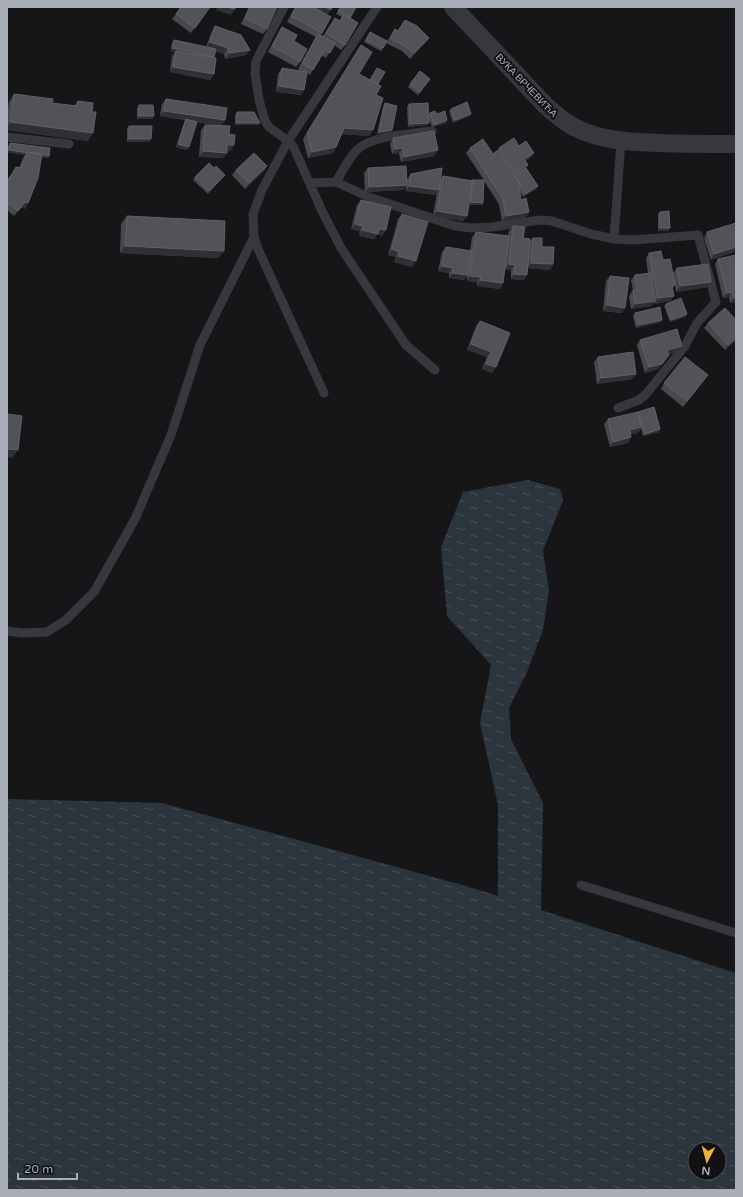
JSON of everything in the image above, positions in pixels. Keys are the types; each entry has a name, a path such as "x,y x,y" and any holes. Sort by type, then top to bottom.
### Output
{"street":[{"name":"ВУКА ВРЧЕВИЋА","path":"453,7 546,106 575,128 603,138 621,141 688,144 736,144"}],"lane":[{"path":"284,7 256,62 255,73 259,100 266,121 269,127 293,146 322,212 340,248 406,346 435,370"},
{"path":"324,393 258,249 254,237 253,214 262,190 296,127 377,7"},
{"path":"336,182 355,152 367,142 377,139 432,131"},
{"path":"7,137 69,144"},
{"path":"614,239 621,141"},
{"path":"310,183 336,182 369,198 455,226 471,228 492,227 546,220 591,234 614,239 633,240 698,235 716,302 697,323 685,346 646,394 639,400 618,408"},
{"path":"7,632 47,632 66,620 94,592 135,519 171,435 200,345 254,237"},
{"path":"581,885 736,933"}],"water":[{"path":"528,480 560,489 563,500 543,551 549,590 543,630 527,672 509,708 511,739 543,803 541,910 736,973 736,1190 7,1190 7,799 162,803 498,896 498,805 480,723 491,665 447,616 441,547 463,492"}],"building":[{"path":"181,7 210,7 195,28 176,14"},
{"path":"250,7 277,7 267,29 245,18"},
{"path":"296,7 313,7 331,17 322,33 291,16"},
{"path":"325,7 332,7 331,10"},
{"path":"341,7 356,7 350,18 338,11"},
{"path":"344,14 358,23 345,45 326,33 335,18 340,21"},
{"path":"405,20 417,26 429,38 414,53 390,38 395,29 398,31"},
{"path":"215,26 241,35 250,50 229,53 228,48 210,42"},
{"path":"282,27 297,35 294,41 307,49 300,62 272,46"},
{"path":"370,32 387,41 383,48 366,40"},
{"path":"318,34 335,43 330,53 325,50 313,70 302,63"},
{"path":"174,40 216,49 214,57 172,48"},
{"path":"361,45 372,52 359,74 381,86 376,95 383,98 373,130 344,128 336,147 312,152 307,133"},
{"path":"176,51 216,58 214,74 173,67"},
{"path":"282,68 307,72 304,90 279,86"},
{"path":"377,68 385,72 378,84 370,80"},
{"path":"420,71 430,79 420,92 410,84"},
{"path":"14,94 53,99 52,103 77,106 78,101 93,103 92,112 96,112 93,133 10,122"},
{"path":"166,99 227,108 225,120 164,111"},
{"path":"467,102 471,114 455,120 451,109"},
{"path":"385,103 397,106 392,130 379,132"},
{"path":"428,103 429,123 410,124 409,104"},
{"path":"139,105 153,105 154,116 139,116"},
{"path":"435,111 437,114 445,111 447,120 434,125 430,113"},
{"path":"237,112 254,112 260,123 237,123"},
{"path":"186,119 197,122 189,147 178,144"},
{"path":"205,125 230,126 229,134 235,135 234,145 227,145 227,153 203,151"},
{"path":"129,126 152,126 151,139 129,139"},
{"path":"434,131 438,150 404,157 403,148 395,149 393,138"},
{"path":"514,138 519,146 526,141 534,153 524,159 528,165 515,173 499,148"},
{"path":"483,139 493,154 498,150 522,187 519,188 521,200 526,198 529,212 506,216 503,199 470,148"},
{"path":"10,143 50,148 49,156 9,150"},
{"path":"27,152 42,154 38,178 28,203 25,202 18,211 7,202 7,180 8,181 16,167 21,168"},
{"path":"254,153 267,166 249,183 236,170"},
{"path":"209,163 214,168 216,166 225,175 209,191 195,177"},
{"path":"406,166 407,185 369,187 368,168"},
{"path":"442,168 439,190 409,186 411,174"},
{"path":"526,168 538,186 525,194 514,175"},
{"path":"443,176 473,181 467,216 437,211"},
{"path":"472,180 484,180 483,203 471,202"},
{"path":"361,200 391,207 386,230 379,229 378,234 362,230 363,226 355,224"},
{"path":"669,211 670,228 660,228 660,212"},
{"path":"402,214 428,222 416,261 398,256 399,252 392,249"},
{"path":"127,216 225,221 224,251 125,246"},
{"path":"736,223 736,247 714,254 707,232"},
{"path":"513,226 525,227 523,238 530,239 527,275 514,274 515,265 509,264"},
{"path":"476,232 509,236 503,283 480,280 481,277 470,276"},
{"path":"533,238 542,238 542,247 554,247 553,264 531,263"},
{"path":"446,247 472,251 468,275 452,273 453,268 442,266"},
{"path":"661,251 663,260 670,259 675,285 672,286 674,296 658,298 649,253"},
{"path":"736,255 736,298 734,298 732,292 727,293 718,259"},
{"path":"708,264 711,282 680,286 677,268"},
{"path":"651,273 655,301 635,304 633,290 637,290 635,275"},
{"path":"610,276 629,278 625,308 607,305"},
{"path":"681,298 687,314 671,320 666,304"},
{"path":"660,307 662,320 638,325 635,313"},
{"path":"725,308 736,320 736,338 728,345 708,323"},
{"path":"480,321 510,333 496,367 486,364 491,352 471,344"},
{"path":"677,329 682,346 667,350 669,355 662,364 649,367 640,340"},
{"path":"633,352 636,374 601,378 598,357"},
{"path":"685,357 708,375 687,401 664,383"},
{"path":"654,407 660,429 645,434 638,412"},
{"path":"638,412 641,427 630,430 631,437 613,442 608,419"},
{"path":"7,414 22,416 18,450 7,449"}]}
